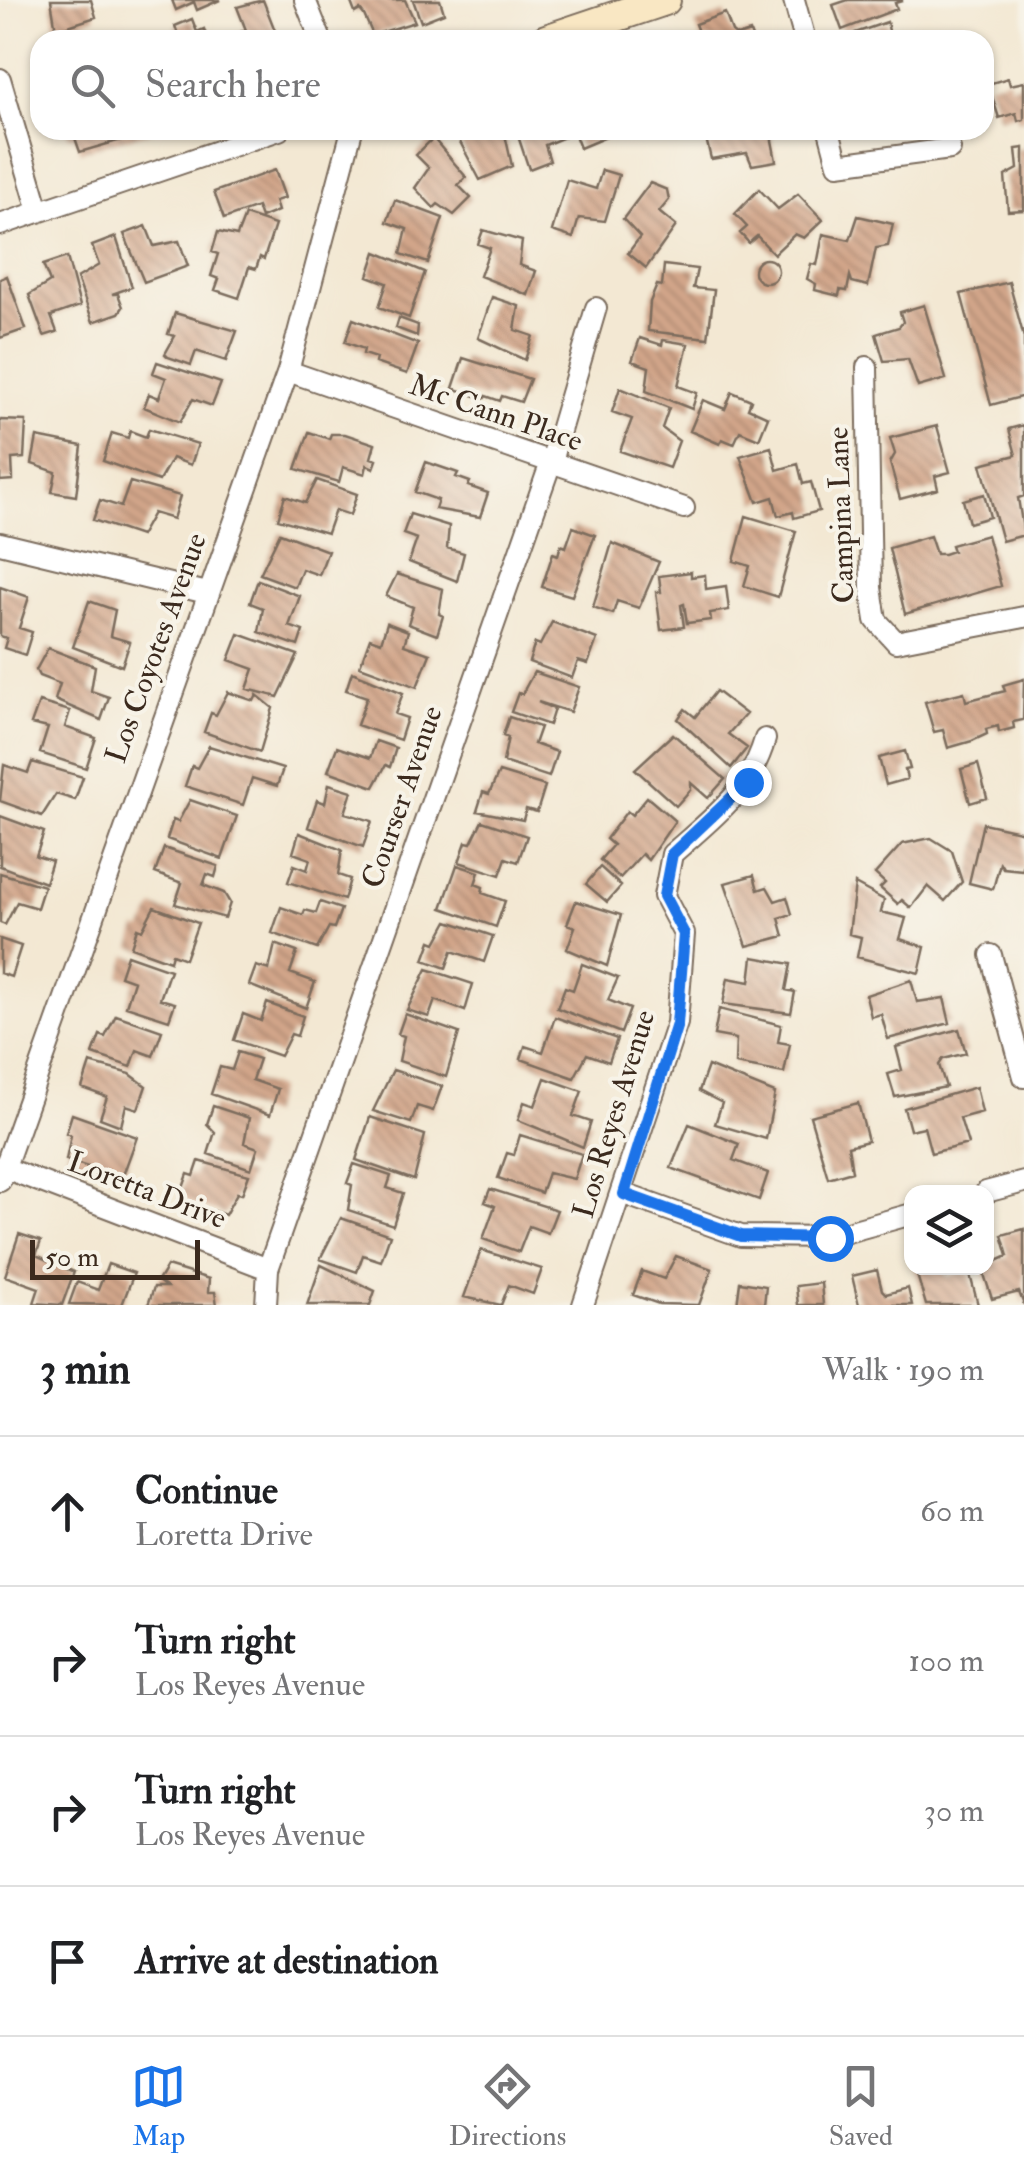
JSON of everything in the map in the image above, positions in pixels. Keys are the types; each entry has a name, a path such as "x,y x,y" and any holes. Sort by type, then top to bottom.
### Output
{"street":[{"path":"305,0 317,30"},
{"path":"576,30 664,0"},
{"path":"794,0 802,30"},
{"path":"0,79 39,211"},
{"path":"0,225 248,140"},
{"name":"Los Coyotes Avenue","path":"2,1174 288,371 349,140"},
{"path":"832,140 838,164 950,149"},
{"name":"Courser Avenue","path":"266,1305 268,1269 550,465 596,308"},
{"name":"Campina Lane","path":"867,367 871,588 876,620 896,642 1024,617"},
{"name":"Mc Cann Place","path":"288,371 550,465 684,508"},
{"path":"0,543 207,594"},
{"name":"Los Reyes Avenue","path":"583,1305 624,1194 677,1024 684,934 664,896 669,863 672,854 737,796 758,762 764,739"},
{"path":"990,956 1024,1078"},
{"name":"Loretta Drive","path":"2,1174 268,1269"},
{"path":"994,1190 1024,1182"},
{"path":"624,1194 741,1236 830,1238 904,1216"}],"building":[{"path":"51,0 91,0 96,17 56,30"},
{"path":"172,0 220,0 197,10 194,2 176,10"},
{"path":"263,0 275,30 246,30 237,7"},
{"path":"350,0 405,0 415,22 389,30 371,30 360,10 355,13"},
{"path":"413,0 440,0 444,13 421,22"},
{"path":"848,0 902,1 895,3 897,9 842,30 833,5"},
{"path":"725,13 731,30 697,30 695,24"},
{"path":"192,19 196,30 176,30 175,26"},
{"path":"887,22 889,30 864,30"},
{"path":"1008,78 1010,85 1024,82 1024,119 1018,121 1016,113 999,118 994,82"},
{"path":"76,140 121,140 80,152"},
{"path":"435,140 466,177 458,185 471,198 454,215 438,204 434,208 415,188 429,168 416,155"},
{"path":"459,140 506,140 512,166 480,180"},
{"path":"519,140 557,140 545,145 550,161 529,169"},
{"path":"577,140 599,140 580,148"},
{"path":"706,140 772,140 776,161 752,165 747,153 711,159"},
{"path":"1024,148 1024,210 1008,211 1005,176 1018,169 1016,149"},
{"path":"275,170 285,198 275,201 278,211 261,218 257,207 224,219 214,192"},
{"path":"602,170 619,175 605,221 579,218 573,238 552,231 567,180 596,189"},
{"path":"650,183 667,190 669,200 659,212 676,226 646,268 628,253 640,237 623,219"},
{"path":"759,189 778,209 798,194 823,220 804,238 795,234 774,254 757,236 749,243 740,233 747,227 735,214"},
{"path":"395,200 443,218 428,263 401,254 407,229 387,222"},
{"path":"245,215 275,225 264,259 260,257 256,269 249,267 239,298 215,290 219,279 211,276 218,254 212,252 218,232 237,236"},
{"path":"858,216 893,224 888,246 876,248 868,286 852,282 850,276 847,291 840,290 839,296 815,290 816,284 807,279 811,264 817,265 823,234 850,240"},
{"path":"146,226 154,246 179,241 188,266 144,282 124,234"},
{"path":"483,230 522,241 519,265 536,271 528,295 480,276 490,248 478,244"},
{"path":"116,237 132,287 112,294 118,294 123,307 119,313 93,322 77,278 99,265 92,246"},
{"path":"376,252 425,272 409,318 379,307 387,283 368,276"},
{"path":"67,257 80,306 51,316 57,332 44,336 29,295 50,282 43,265"},
{"path":"761,259 771,259 778,271 771,283 761,283 754,276 754,266"},
{"path":"664,265 697,269 693,288 714,290 708,338 648,331 650,302 657,285 662,286"},
{"path":"7,276 26,329 0,338 0,279"},
{"path":"1009,282 1024,338 1024,396 991,405 961,294"},
{"path":"492,297 519,306 515,330 533,336 525,360 478,338"},
{"path":"924,305 946,379 918,387 908,359 884,361 876,334 899,327 903,322 900,312"},
{"path":"175,313 237,331 226,361 196,351 191,365 168,357 165,354 175,336 168,334"},
{"path":"399,318 418,325 417,336 396,328"},
{"path":"353,319 418,344 407,374 375,363 376,358 363,354 364,349 345,342"},
{"path":"640,338 662,345 663,340 688,344 678,386 697,393 692,409 646,391 649,367 632,361"},
{"path":"463,358 530,379 521,402 502,396 500,401 486,396 484,399 453,388"},
{"path":"157,362 221,383 212,406 193,399 180,422 144,407 149,394 159,398 166,378 153,373"},
{"path":"620,388 669,408 662,428 679,441 669,468 620,451 632,419 612,412"},
{"path":"732,392 751,400 748,408 768,417 759,439 740,431 734,444 722,439 720,444 690,431 703,400 725,409"},
{"path":"0,420 26,421 24,458 12,459 13,480 0,481"},
{"path":"1024,425 1024,496 1018,498 1024,535 1002,541 981,464 1016,455 1009,429"},
{"path":"937,426 950,472 935,476 938,489 900,499 890,463 895,454 890,438"},
{"path":"149,429 198,444 191,465 172,458 159,481 103,461 112,433 128,438 130,431 146,437"},
{"path":"309,432 329,439 331,434 345,434 375,444 371,458 377,460 374,468 367,465 365,474 343,467 339,482 296,469"},
{"path":"37,437 82,446 76,496 52,492 56,472 32,464"},
{"path":"771,447 777,470 798,464 803,484 811,482 819,511 794,518 793,512 778,516 773,497 757,502 740,456"},
{"path":"426,462 458,473 456,477 470,482 468,486 488,493 480,517 435,509 438,500 415,492"},
{"path":"317,480 357,494 350,515 335,510 327,533 278,519 285,496 305,503"},
{"path":"130,482 180,496 173,519 153,513 140,536 93,520 100,500 121,507"},
{"path":"984,494 990,517 969,523 963,500"},
{"path":"410,514 449,526 447,548 464,553 457,581 409,562 417,539 403,534"},
{"path":"746,516 796,531 778,597 744,586 750,566 734,561"},
{"path":"573,527 595,535 572,596 542,587 553,553 558,555 561,545 566,547"},
{"path":"280,533 328,551 319,575 302,569 295,587 260,574"},
{"path":"987,535 1001,586 905,614 889,548 930,536 936,554 944,554 953,551 951,545"},
{"path":"612,543 659,562 639,608 617,601 613,614 593,607"},
{"path":"691,572 691,577 705,575 706,589 726,586 729,610 710,613 711,620 687,623 684,604 684,627 661,630 656,592 661,592 659,576"},
{"path":"397,574 443,589 439,614 443,616 437,635 408,624 413,607 386,596"},
{"path":"258,580 300,596 289,626 303,631 298,646 259,632 263,608 250,603"},
{"path":"0,587 29,597 19,628 32,632 25,655 4,648 7,638 0,636"},
{"path":"89,601 115,610 110,636 130,642 122,666 73,647"},
{"path":"552,622 597,639 588,664 578,661 572,678 529,662 535,643 540,645"},
{"path":"387,623 408,631 404,645 430,654 417,687 360,666 370,638 381,642"},
{"path":"239,634 298,655 278,697 247,689 254,669 229,660"},
{"path":"48,648 95,666 91,691 109,697 101,720 55,700 60,684 39,676 36,670"},
{"path":"352,672 403,693 395,714 407,718 400,740 357,725 367,697 346,690"},
{"path":"534,672 579,687 570,712 538,702 554,709 549,725 511,712 518,693 522,694"},
{"path":"1024,679 1023,720 1013,722 1014,728 999,732 998,726 986,729 987,734 948,748 943,730 934,732 925,702 964,692 966,701 1005,691 1003,685"},
{"path":"716,691 746,714 728,734 747,748 731,768 678,719 685,709 695,717"},
{"path":"228,692 254,701 257,695 273,708 260,752 204,732 211,713 216,715"},
{"path":"39,702 70,711 65,727 96,738 86,768 40,753 48,728 31,724"},
{"path":"509,717 540,727 534,744 557,752 549,777 503,762 508,737 503,735"},
{"path":"673,734 725,779 708,798 691,783 691,789 676,806 635,769"},
{"path":"376,741 396,748 390,767 386,765 374,787 328,771 337,747 370,758"},
{"path":"209,746 283,769 277,786 252,778 243,805 185,786 192,766 197,768"},
{"path":"905,751 910,769 905,770 907,779 886,785 879,758"},
{"path":"32,762 83,777 75,800 56,794 42,816 0,801 4,765 28,773"},
{"path":"978,764 987,798 970,803 961,769"},
{"path":"499,772 545,786 537,812 526,809 523,820 477,811 483,792 489,794"},
{"path":"329,784 352,791 345,813 372,821 363,847 308,827 317,800 325,803"},
{"path":"647,797 675,821 648,860 642,854 620,878 600,860 613,845 606,839 627,811 632,815"},
{"path":"190,800 237,816 222,859 167,839 173,820 178,822"},
{"path":"0,816 44,832 36,856 52,861 45,883 0,866"},
{"path":"482,821 527,836 518,862 506,858 500,875 459,862 466,842 471,843"},
{"path":"983,823 1024,832 1023,870 1003,868 1000,863 993,889 969,883"},
{"path":"299,833 342,850 338,875 350,879 344,900 288,882 294,865 307,870 310,859 293,853"},
{"path":"931,838 952,851 962,882 945,901 928,886 911,908 902,900 898,904 880,888 885,883 875,874 902,844"},
{"path":"164,848 218,866 215,877 207,874 203,885 224,893 230,903 225,918 175,904 182,883 155,873"},
{"path":"457,865 479,872 475,884 483,887 482,893 505,901 496,927 442,908"},
{"path":"600,867 621,886 607,902 586,884"},
{"path":"0,873 44,886 37,908 17,902 5,925 0,923"},
{"path":"754,875 758,890 767,887 775,901 787,897 792,914 779,918 784,936 747,946 725,883"},
{"path":"855,884 884,900 881,912 906,918 900,939 925,947 919,973 857,957 861,937 849,934"},
{"path":"576,901 621,915 607,966 567,949 575,927 567,924"},
{"path":"320,902 341,909 334,928 329,927 317,949 272,933 281,907 303,915 305,910 316,913"},
{"path":"154,907 198,923 185,959 172,954 170,961 131,947 137,928 142,930"},
{"path":"448,921 493,936 484,962 452,951 446,968 424,960 431,941 436,943"},
{"path":"0,939 21,946 11,977 0,973"},
{"path":"275,944 297,952 290,973 315,982 306,1008 249,985 256,966 269,970"},
{"path":"127,955 170,970 160,999 175,1003 169,1020 126,1006 134,981 120,976"},
{"path":"753,957 791,964 786,990 795,992 791,1013 723,1004 728,978 750,982"},
{"path":"582,964 618,978 608,1000 630,1009 621,1033 557,1008 565,987 573,990"},
{"path":"427,969 473,984 465,1011 435,1000 429,1017 407,1010"},
{"path":"911,980 917,1002 944,998 950,1023 888,1039 881,1014 871,1017 866,995"},
{"path":"267,1003 303,1016 297,1036 291,1034 280,1056 234,1040 243,1014 261,1021"},
{"path":"719,1009 781,1025 778,1042 790,1044 784,1073 735,1064 736,1039 714,1035"},
{"path":"405,1014 459,1033 446,1077 399,1061 404,1036 398,1034"},
{"path":"116,1015 162,1031 153,1056 137,1050 131,1067 93,1054 100,1035 105,1037"},
{"path":"555,1017 617,1039 609,1062 587,1054 574,1078 521,1059 525,1046 543,1052"},
{"path":"959,1029 966,1053 943,1059 939,1065 946,1087 895,1097 888,1074 902,1070 896,1047"},
{"path":"238,1052 259,1059 252,1080 278,1089 270,1115 211,1094 220,1067 232,1070"},
{"path":"90,1063 130,1074 146,1086 138,1109 126,1105 121,1126 100,1118 107,1097 82,1088"},
{"path":"708,1066 775,1093 766,1139 715,1124 722,1103 699,1091"},
{"path":"393,1070 442,1086 433,1111 417,1106 411,1123 373,1111"},
{"path":"545,1078 582,1091 573,1116 591,1122 583,1147 518,1120 524,1102 535,1106"},
{"path":"976,1087 982,1112 960,1118 968,1144 931,1153 924,1127 910,1130 904,1108"},
{"path":"858,1103 868,1141 848,1146 852,1171 828,1178 810,1116"},
{"path":"213,1106 249,1118 244,1143 258,1148 251,1169 208,1154 215,1132 207,1124"},
{"path":"72,1114 137,1137 122,1178 66,1160 71,1135 66,1133"},
{"path":"370,1117 425,1135 414,1180 356,1160"},
{"path":"689,1124 739,1144 733,1160 768,1173 759,1200 671,1168"},
{"path":"520,1135 582,1154 574,1179 548,1173 541,1193 498,1178 507,1153 514,1155"},
{"path":"199,1161 249,1175 242,1194 237,1193 225,1215 179,1199 188,1174 194,1176"},
{"path":"354,1164 391,1176 387,1188 403,1193 393,1225 348,1210 352,1185 347,1183"},
{"path":"490,1189 557,1210 548,1233 529,1226 519,1252 483,1239 495,1206 485,1202"},
{"path":"341,1218 390,1235 381,1261 363,1255 357,1272 320,1259"},
{"path":"1024,1229 1024,1305 1019,1292 992,1299 984,1275 994,1275 994,1262 1008,1256 1002,1235"},
{"path":"19,1234 41,1241 36,1255 74,1272 62,1305 34,1303 39,1288 5,1276"},
{"path":"481,1250 542,1269 533,1294 509,1285 501,1305 464,1297"},
{"path":"676,1256 712,1269 699,1305 659,1304 633,1295 642,1271 664,1279"},
{"path":"108,1264 134,1273 122,1305 69,1304 77,1282 98,1290"},
{"path":"321,1265 375,1291 370,1305 307,1305"},
{"path":"167,1266 209,1279 208,1292 215,1292 217,1305 148,1305 154,1287 166,1287 158,1281"},
{"path":"877,1270 886,1294 908,1288 912,1305 859,1305 852,1276"},
{"path":"917,1275 970,1275 978,1305 926,1305"},
{"path":"740,1282 766,1286 764,1305 737,1305"},
{"path":"821,1283 823,1305 798,1305 796,1286"}],"route":[{"path":"748,782 672,854 669,863 664,896 684,934 677,1024 624,1194 741,1236 830,1238"}]}
